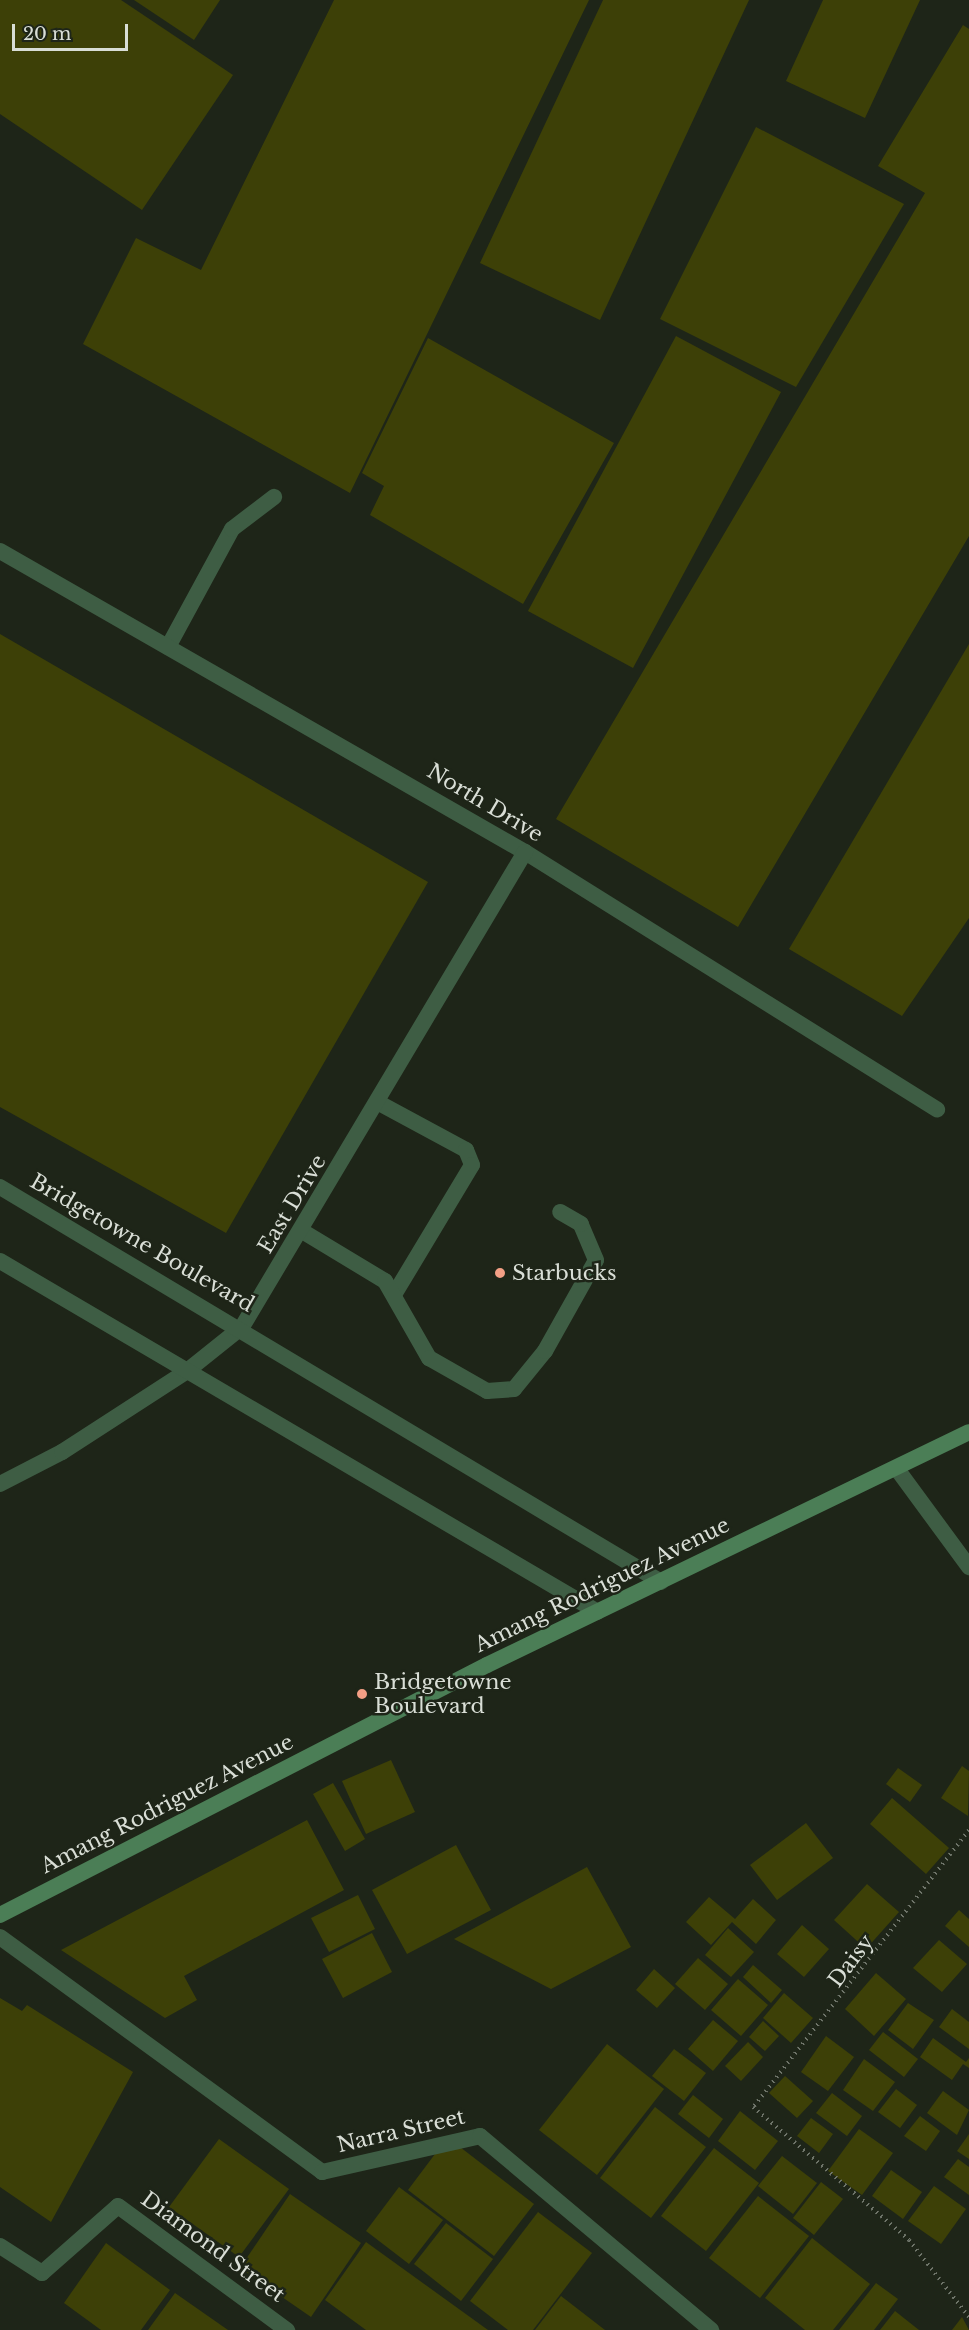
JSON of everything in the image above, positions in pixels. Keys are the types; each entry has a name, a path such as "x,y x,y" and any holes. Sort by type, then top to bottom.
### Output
{"main road":[{"name":"Amang Rodriguez Avenue","path":"0,1915 598,1612 897,1469 969,1432"}],"street":[{"path":"168,647 232,528 274,497"},
{"name":"North Drive","path":"0,551 525,852 937,1109"},
{"name":"East Drive","path":"0,1484 62,1452 188,1371 242,1327 379,1103 525,852"},
{"path":"379,1103 466,1150 472,1165 395,1293"},
{"name":"Bridgetowne Boulevard","path":"0,1186 242,1327 661,1582"},
{"path":"302,1231 385,1281 395,1293 429,1358 487,1392 514,1389 545,1351 596,1260 581,1224 560,1212"},
{"path":"0,1261 598,1612"},
{"path":"897,1469 969,1567"},
{"name":"Narra Street","path":"0,1936 322,2172 480,2136 711,2330"},
{"name":"Diamond Street","path":"0,2247 42,2273 118,2206 287,2330"}],"path":[{"name":"Daisy","path":"969,1830 753,2107 909,2240 969,2316"}],"building":[{"path":"0,0 121,0 233,75 142,210 0,114"},
{"path":"134,0 220,0 194,40"},
{"path":"334,0 589,0 350,493 83,344 136,238 201,270"},
{"path":"603,0 749,0 600,320 480,263"},
{"path":"823,0 920,0 865,118 786,81"},
{"path":"963,25 969,29 969,536 738,927 556,819 925,193 878,166"},
{"path":"756,127 904,204 796,387 660,319"},
{"path":"676,336 781,392 633,668 528,611"},
{"path":"428,338 614,443 523,604 370,515 384,486 362,473"},
{"path":"0,634 428,882 226,1233 0,1107"},
{"path":"969,644 969,918 902,1016 789,949"},
{"path":"391,1760 415,1812 366,1834 342,1781"},
{"path":"962,1766 969,1771 968,1816 941,1798"},
{"path":"898,1768 922,1785 910,1802 886,1784"},
{"path":"333,1783 365,1839 345,1851 313,1794"},
{"path":"892,1798 949,1848 926,1874 870,1824"},
{"path":"307,1820 344,1890 184,1976 197,2000 165,2018 61,1950"},
{"path":"806,1823 833,1858 777,1900 750,1865"},
{"path":"456,1845 491,1910 407,1954 372,1890"},
{"path":"587,1867 631,1947 551,1989 454,1939"},
{"path":"867,1884 899,1912 866,1949 834,1920"},
{"path":"358,1895 375,1929 329,1952 311,1918"},
{"path":"709,1897 735,1919 753,1899 776,1920 756,1944 732,1922 711,1945 686,1922"},
{"path":"959,1910 969,1919 969,1947 945,1926"},
{"path":"802,1925 829,1949 804,1977 777,1954"},
{"path":"728,1928 754,1952 731,1977 705,1955"},
{"path":"372,1933 392,1972 343,1998 322,1959"},
{"path":"939,1940 967,1964 942,1992 913,1968"},
{"path":"698,1958 728,1984 705,2010 675,1984"},
{"path":"753,1965 782,1990 771,2003 743,1977"},
{"path":"654,1969 675,1988 657,2008 636,1990"},
{"path":"876,1973 906,1999 874,2036 845,2009"},
{"path":"738,1979 768,2005 741,2036 711,2010"},
{"path":"784,1993 813,2018 791,2043 763,2018"},
{"path":"0,1998 22,2011 27,2005 133,2072 51,2222 0,2187"},
{"path":"908,2003 934,2020 913,2049 888,2030"},
{"path":"952,2009 969,2022 969,2049 939,2027"},
{"path":"713,2020 738,2041 713,2071 688,2049"},
{"path":"763,2021 779,2036 765,2051 749,2037"},
{"path":"883,2032 918,2059 904,2077 869,2050"},
{"path":"826,2036 854,2057 828,2091 801,2072"},
{"path":"933,2038 966,2062 969,2058 969,2068 963,2064 952,2080 920,2057"},
{"path":"748,2042 763,2057 741,2081 725,2066"},
{"path":"607,2044 664,2089 597,2175 539,2130"},
{"path":"674,2049 706,2073 684,2101 652,2076"},
{"path":"864,2059 895,2082 873,2111 843,2090"},
{"path":"785,2076 813,2101 797,2118 769,2093"},
{"path":"896,2089 917,2105 900,2128 878,2112"},
{"path":"943,2091 969,2110 957,2135 927,2113"},
{"path":"832,2093 862,2116 847,2136 816,2113"},
{"path":"693,2095 723,2119 709,2138 678,2114"},
{"path":"655,2107 706,2147 651,2218 600,2178"},
{"path":"740,2111 778,2141 755,2170 718,2141"},
{"path":"920,2116 940,2131 926,2151 904,2136"},
{"path":"811,2118 833,2134 819,2153 797,2136"},
{"path":"859,2129 893,2153 862,2195 828,2171"},
{"path":"969,2134 969,2159 957,2151"},
{"path":"219,2139 289,2189 239,2257 169,2207"},
{"path":"460,2147 534,2204 494,2256 408,2190 438,2150"},
{"path":"714,2148 759,2183 706,2251 661,2216"},
{"path":"782,2156 817,2183 793,2214 758,2186"},
{"path":"958,2159 969,2167 969,2195 944,2177"},
{"path":"891,2170 922,2192 903,2219 872,2196"},
{"path":"821,2182 843,2199 814,2235 793,2218"},
{"path":"934,2186 966,2209 941,2244 908,2221"},
{"path":"399,2187 443,2220 409,2264 366,2231"},
{"path":"290,2194 361,2243 311,2317 240,2268"},
{"path":"758,2196 809,2236 760,2298 709,2258"},
{"path":"538,2212 592,2253 533,2330 508,2330 470,2301"},
{"path":"446,2223 493,2259 461,2301 414,2264"},
{"path":"812,2238 870,2284 833,2330 805,2330 765,2298"},
{"path":"366,2242 488,2330 366,2330 325,2300"},
{"path":"106,2243 170,2290 141,2330 101,2330 64,2303"},
{"path":"876,2283 898,2299 874,2330 839,2330"},
{"path":"175,2293 228,2330 148,2330"},
{"path":"561,2296 605,2330 535,2330"},
{"path":"895,2311 919,2330 880,2330"},
{"path":"962,2317 969,2330 952,2330"}],"place":[{"name":"Starbucks","path":"500,1273"},
{"name":"Bridgetowne Boulevard","path":"362,1694"}]}
